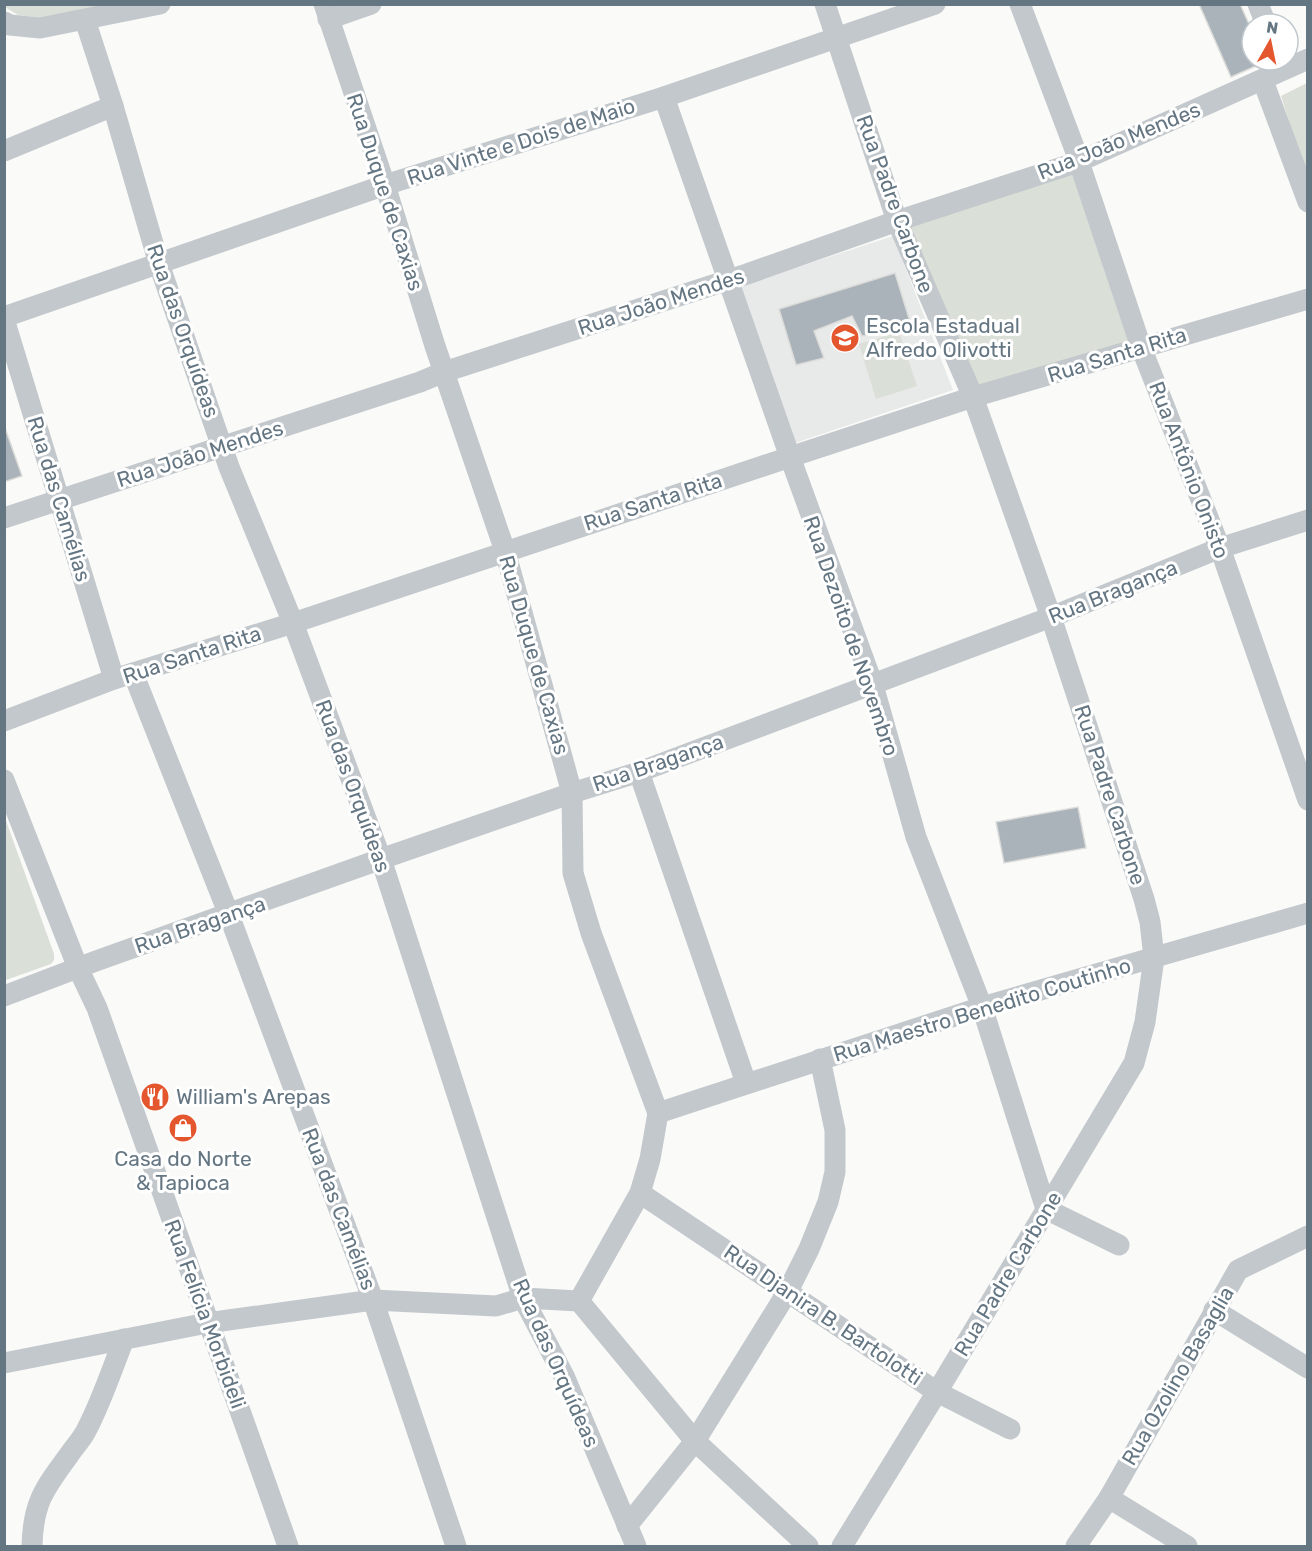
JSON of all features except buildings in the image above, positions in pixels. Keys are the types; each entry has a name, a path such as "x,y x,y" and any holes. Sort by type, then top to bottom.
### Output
{"street":[{"path":"4,22 10,25 40,28 160,4"},
{"path":"326,11 371,4"},
{"name":"Rua Padre Carbone","path":"825,4 897,221 973,397 1052,617 1144,899 1150,922 1154,958 1145,1022 1134,1063 842,1546"},
{"name":"Rua Vinte e Dois de Maio","path":"4,318 385,185 664,97 935,4"},
{"name":"Rua Antônio Onisto","path":"1020,4 1078,162 1141,347 1220,548 1308,800"},
{"name":"Rua Duque de Caxias","path":"326,11 505,551 572,793 573,873 591,933 658,1113"},
{"name":"Rua das Orquídeas","path":"85,20 113,106 159,264 222,446 293,623 381,859 523,1298 565,1378 636,1546"},
{"name":"Rua João Mendes","path":"4,518 1078,162 1263,81 1274,72"},
{"path":"1263,81 1308,202"},
{"name":"Rua Dezoito de Novembro","path":"664,97 727,280 873,685 916,837 982,1007 1046,1209"},
{"path":"4,151 113,106"},
{"name":"Rua Santa Rita","path":"4,721 124,676 293,623 973,397 1308,298"},
{"name":"Rua das Camélias","path":"4,318 59,499 124,676 229,915 373,1300 456,1546"},
{"name":"Rua Bragança","path":"4,996 381,859 639,772 1052,617 1220,548 1308,520"},
{"path":"639,772 746,1083"},
{"name":"Rua Felícia Morbideli","path":"4,780 78,968 97,1008 288,1546"},
{"name":"Rua Maestro Benedito Coutinho","path":"658,1113 982,1007 1308,913"},
{"path":"627,1526 696,1442 788,1291 809,1249 824,1212 835,1172 835,1130 820,1059"},
{"path":"579,1301 640,1193 650,1159 658,1113"},
{"name":"Rua Djanira B. Bartolotti","path":"640,1193 937,1392 1010,1429"},
{"path":"1046,1209 1119,1245"},
{"name":"Rua Ozolino Basaglia","path":"1077,1546 1109,1498 1238,1270 1308,1236"},
{"path":"4,1363 207,1323 373,1300 496,1306 523,1298 579,1301 696,1442 808,1546"},
{"path":"1214,1310 1308,1368"},
{"path":"33,1546 33,1522 38,1504 49,1483 86,1431 124,1339"},
{"path":"1109,1498 1187,1546"}],"shaded area":[{"path":"4,5 123,5 45,18 18,15"},
{"path":"1307,83 1307,178 1281,96"},
{"path":"1077,169 1132,343 977,391 909,223"},
{"name":"Escola Estadual Alfredo Olivotti","path":"893,236 953,390 795,443 740,286"},
{"path":"899,332 917,386 876,399 859,344"},
{"path":"5,818 54,954 51,964 6,980 4,979"}],"place":[{"name":"Escola Estadual Alfredo Olivotti","path":"845,338"},
{"name":"William's Arepas","path":"155,1097"},
{"name":"Casa do Norte & Tapioca","path":"183,1128"}]}
